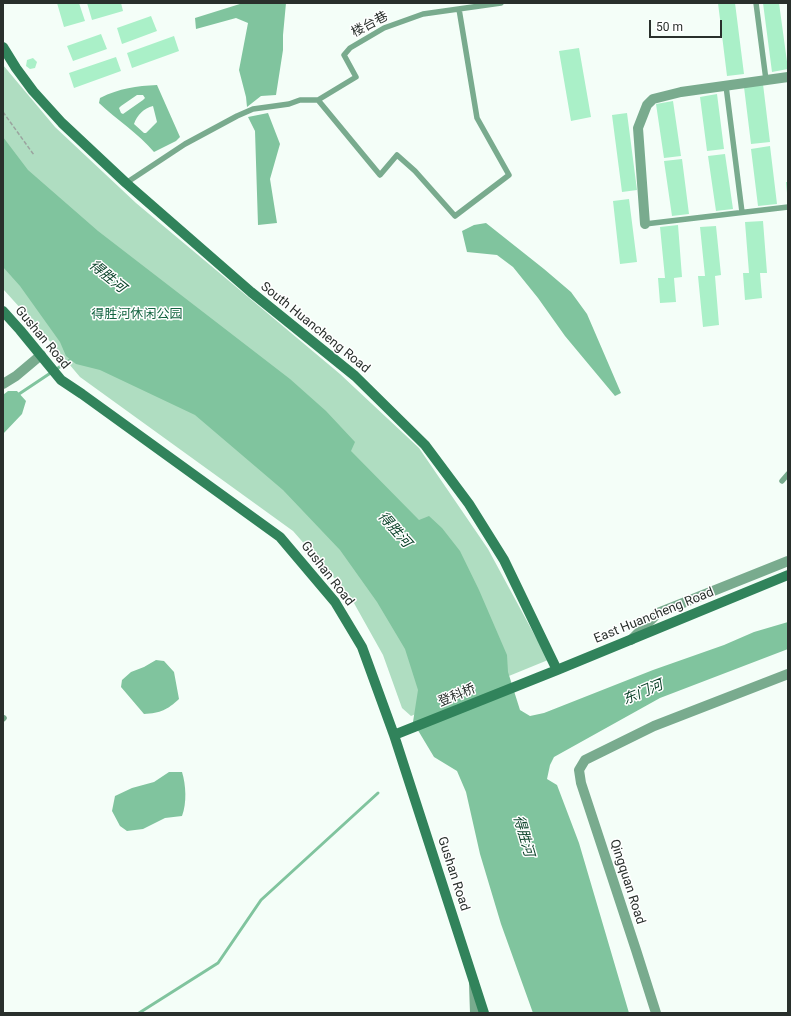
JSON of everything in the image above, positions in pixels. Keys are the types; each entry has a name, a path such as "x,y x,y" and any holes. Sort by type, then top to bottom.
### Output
{"main road":[{"name":"South Huancheng Road","path":"3,47 33,91 62,122 126,183 251,292 355,376 425,445 469,504 504,560 557,670"},
{"name":"Gushan Road","path":"3,311 61,380 280,537 335,602 362,647 394,735 484,1013"},
{"name":"East Huancheng Road","path":"529,681 788,575"},
{"name":"登科桥","path":"394,735 529,681"}],"street":[{"path":"644,224 638,128 647,105 653,99 681,92 788,77"},
{"path":"3,384 16,376 41,355"},
{"path":"631,640 658,613 788,560"},
{"name":"Qingquan Road","path":"656,1013 581,784 580,770 585,760 654,726 788,674"},
{"path":"474,981 475,1013"}],"lane":[{"name":"楼台巷","path":"318,100 356,77 344,55 350,48 384,28 423,14 501,3"},
{"path":"756,3 766,80"},
{"path":"126,183 185,144 253,109 289,104 300,100 318,100 380,175 397,155 415,171 455,216 509,175 477,118 459,9"},
{"path":"726,86 742,212"},
{"path":"644,224 788,207"},
{"path":"782,481 788,474"}],"path":[{"path":"3,112 34,155"}],"green space":[{"name":"得胜河休闲公园","path":"3,65 55,127 136,203 340,374 419,448 488,549 548,660 411,716 402,708 383,655 350,596 293,531 80,377 3,289"}],"water":[{"path":"243,3 286,3 283,50 276,95 261,96 247,107 239,70 248,23 236,18 196,29 195,18"},
{"path":"157,85 180,137 176,141 154,152 99,103 100,98 114,92 128,88","holes":["137,95 143,95 145,98 123,114 121,113 119,108","153,106 157,122 146,133 144,133 134,124 141,112"]},
{"path":"268,113 280,144 270,179 277,223 258,225 255,131 248,117"},
{"path":"3,137 28,170 98,231 290,379 326,411 355,442 351,451 419,520 429,516 442,528 460,551 479,590 507,655 508,672 520,710 530,716 544,713 653,670 724,645 754,632 788,622 788,649 660,698 554,757 550,765 547,779 557,785 579,843 629,1013 533,1013 501,924 480,854 466,792 457,771 434,757 413,722 418,690 405,649 377,602 340,550 283,490 195,415 100,370 76,364 66,356 60,342 20,286 3,267"},
{"path":"486,223 571,292 587,314 621,393 615,396 565,336 538,298 513,267 497,255 467,252 462,231 474,225"},
{"path":"8,391 17,391 26,401 22,414 3,434 3,395"},
{"path":"156,660 164,661 174,672 179,699 171,706 163,710 155,713 144,714 121,687 122,680 131,672"},
{"path":"169,772 182,772 185,805 182,816 165,818 143,829 127,831 120,826 112,811 115,796 132,788 154,782"}],"building":[{"path":"57,3 79,3 85,21 64,27"},
{"path":"87,3 121,3 123,11 92,20"},
{"path":"718,3 735,3 744,74 727,76"},
{"path":"763,3 779,3 788,69 772,72"},
{"path":"151,16 157,31 122,44 117,28"},
{"path":"101,34 107,49 73,61 67,46"},
{"path":"174,36 179,51 132,68 127,53"},
{"path":"579,48 591,117 571,121 559,51"},
{"path":"116,57 121,71 74,88 69,73"},
{"path":"33,58 37,62 35,68 30,69 26,66 27,60"},
{"path":"763,84 770,142 751,144 744,87"},
{"path":"717,94 724,149 707,151 700,97"},
{"path":"673,101 681,156 664,158 656,104"},
{"path":"627,113 637,190 622,192 612,115"},
{"path":"770,146 777,204 758,206 751,149"},
{"path":"725,154 733,209 716,211 708,156"},
{"path":"682,159 689,214 672,216 664,161"},
{"path":"786,182 788,182 788,193 787,193"},
{"path":"629,199 637,262 620,264 613,201"},
{"path":"763,221 767,273 760,273 762,298 745,300 743,273 749,273 745,222"},
{"path":"678,225 682,277 674,278 676,302 660,303 658,278 665,278 660,227"},
{"path":"716,226 721,275 715,276 719,325 703,327 698,276 705,276 700,227"}],"waterway":[{"path":"16,396 73,358"},
{"path":"139,1013 218,963 261,900 378,793"}],"water label":[{"name":"得胜河","path":"107,277"},
{"name":"得胜河","path":"394,530"},
{"name":"东门河","path":"643,693"},
{"name":"得胜河","path":"523,836"}]}
